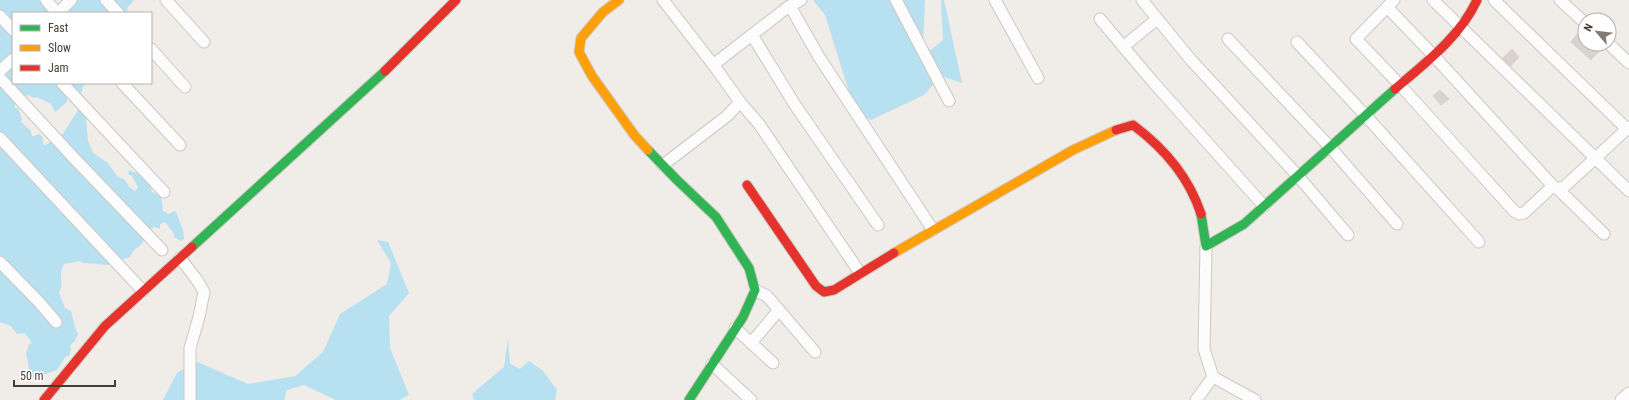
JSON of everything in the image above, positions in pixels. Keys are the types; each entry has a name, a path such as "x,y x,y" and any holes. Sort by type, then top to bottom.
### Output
{"street":[{"path":"46,0 57,12"},
{"path":"59,12 71,0"},
{"path":"106,0 117,12"},
{"path":"166,0 204,42"},
{"path":"44,400 105,326 380,77 456,0"},
{"path":"619,0 603,12 581,38 579,52 592,76 635,136 716,217 749,268 755,290 743,317 689,400"},
{"path":"663,0 714,65 740,102 759,124 860,272"},
{"path":"714,65 790,6 801,0"},
{"path":"896,0 949,101"},
{"path":"995,0 1038,78"},
{"path":"1142,0 1191,60 1298,176 1348,235"},
{"path":"1434,0 1629,191"},
{"path":"1206,246 1244,224 1433,55 1461,28 1472,11 1476,0"},
{"path":"1494,0 1628,127 1564,187 1556,188 1524,213 1519,214 1514,211 1400,85 1356,39 1391,4 1433,55 1556,188 1604,234"},
{"path":"1560,0 1577,15"},
{"path":"790,6 819,57 933,230"},
{"path":"0,16 12,29"},
{"path":"1100,19 1264,206"},
{"path":"1123,47 1157,19"},
{"path":"752,35 795,106 878,225"},
{"path":"1228,39 1330,147 1397,224"},
{"path":"1297,42 1366,116 1479,242"},
{"path":"152,51 185,87"},
{"path":"1617,52 1629,63"},
{"path":"0,71 12,59"},
{"path":"0,78 162,250"},
{"path":"63,84 164,192"},
{"path":"123,84 180,144"},
{"path":"663,165 727,116 740,102"},
{"path":"747,185 816,286 824,292 834,290 860,272 1073,150 1112,131 1133,125 1144,132 1164,151 1189,186 1201,214 1206,246 1204,349 1212,377 1255,400"},
{"path":"0,138 143,291"},
{"path":"180,258 197,280 204,292 199,317 190,348 190,400"},
{"path":"0,262 39,302 56,322"},
{"path":"755,290 767,296 815,352"},
{"path":"751,343 779,310"},
{"path":"735,328 773,363"},
{"path":"712,364 751,400"},
{"path":"1196,400 1212,377"},
{"path":"1621,400 1629,393"}],"water":[{"path":"0,0 47,0 51,7 60,3 62,0 134,0 127,8 128,12 12,12 12,84 86,84 83,86 81,95 69,94 66,103 55,112 51,104 37,97 34,98 28,95 15,102 15,108 18,108 22,119 21,122 30,130 32,136 38,134 42,136 43,144 45,145 61,137 78,110 85,109 88,141 93,153 108,163 117,176 125,180 129,187 135,191 138,188 132,176 128,174 129,170 139,174 145,172 152,192 161,196 163,211 169,214 174,211 176,212 183,230 184,239 181,241 175,238 173,232 165,222 160,224 160,229 155,227 150,229 141,245 133,251 130,257 108,265 84,263 80,261 64,264 61,272 61,289 59,293 65,308 71,311 78,334 74,342 70,345 71,350 69,356 66,356 57,370 32,379 28,377 27,372 29,368 26,354 29,344 32,343 25,333 17,334 11,326 0,322"},
{"path":"813,0 925,0 923,46 931,50 943,40 941,0 944,0 962,83 941,76 924,95 871,120 855,111 825,15"},
{"path":"377,240 388,242 409,293 389,316 390,348 409,395 399,400 336,400 304,385 287,390 284,400 163,400 177,373 195,361 248,384 295,376 323,352 340,314 387,284 391,263"},
{"path":"508,339 510,364 520,369 529,361 543,371 557,390 555,400 474,400 472,394 504,367"}],"building":[{"path":"1577,34 1577,47 1571,42"},
{"path":"1512,49 1519,57 1508,69 1500,61"},
{"path":"1582,52 1598,52 1591,60"},
{"path":"1440,90 1449,99 1441,105 1433,96"}],"traffic: fast":[{"path":"192,247 385,71"},
{"path":"1201,214 1206,246 1244,224 1395,89"},
{"path":"648,150 716,217 749,268 755,290 743,317 689,400"}],"traffic: slow":[{"path":"619,0 603,12 581,38 579,52 592,76 635,136 648,150"},
{"path":"894,253 1073,150 1116,130"}],"traffic: jam":[{"path":"385,71 456,0"},
{"path":"1395,89 1441,49 1461,26 1477,0"},
{"path":"1116,130 1133,125 1155,143 1174,164 1190,188 1201,214"},
{"path":"747,185 816,286 824,292 834,290 894,253"},
{"path":"44,400 105,326 192,247"}]}
